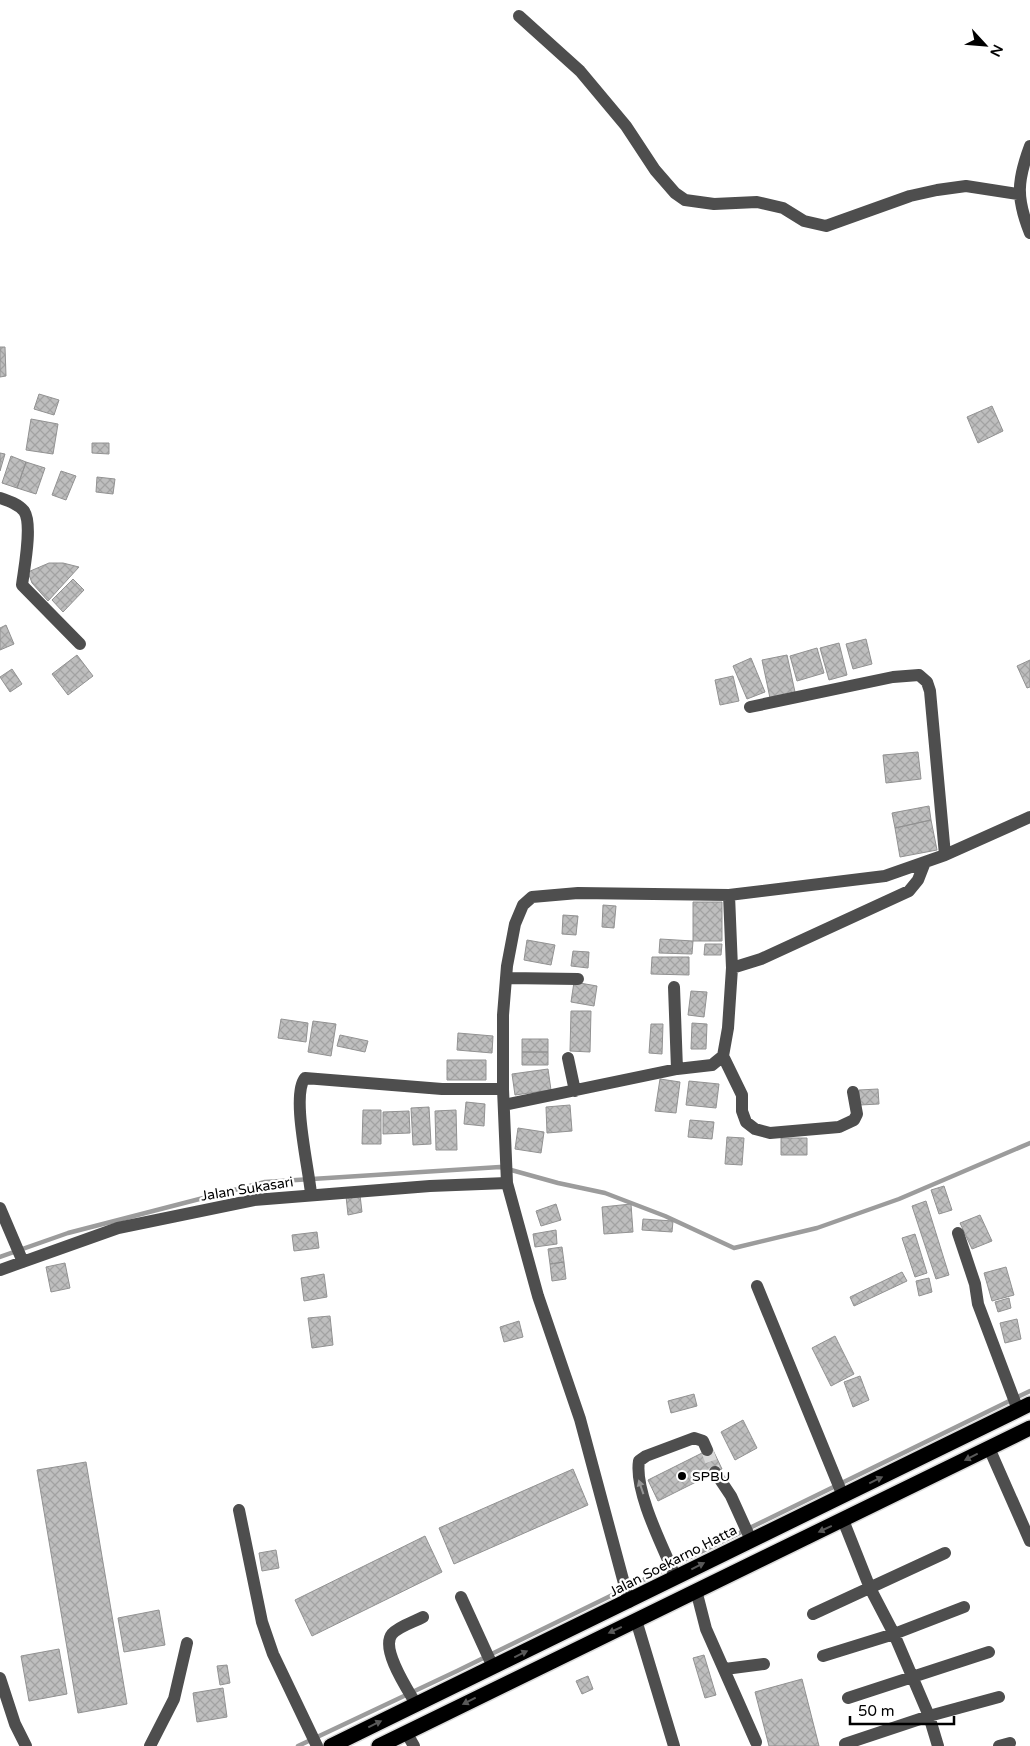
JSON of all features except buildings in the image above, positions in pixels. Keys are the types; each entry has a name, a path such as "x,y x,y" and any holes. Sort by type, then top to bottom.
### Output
{"highway":[{"name":"Jalan Soekarno Hatta","path":"331,1746 414,1701 628,1598 676,1578 841,1492 1021,1406"},
{"path":"379,1746 1030,1428"}],"street":[{"path":"519,16 580,71 626,126 655,170 675,193 686,200 714,204 757,202 783,208 809,223 826,226 910,196 937,190 966,186 1018,194"},
{"path":"1030,146 1020,172 1018,194 1030,233"},
{"path":"0,498 18,505 25,513 28,527 22,585 80,644"},
{"path":"750,707 893,677 919,675 927,682 930,691 945,855"},
{"path":"628,1598 580,1420 538,1296 507,1179 503,1089 503,1015 515,924 523,905 532,897 578,893 730,895 885,876 945,855 1030,817"},
{"path":"732,968 753,962 901,895 918,880 925,862"},
{"path":"730,895 732,968 728,1028 723,1056 742,1095 742,1111 746,1122 761,1132 783,1133 840,1127 850,1122 857,1114 853,1092"},
{"path":"507,978 578,979"},
{"path":"674,987 677,1069"},
{"path":"504,1104 677,1069 712,1064 723,1056"},
{"path":"568,1058 575,1091"},
{"path":"310,1190 300,1111 301,1083 306,1078 442,1089 503,1089"},
{"name":"Jalan Sukasari","path":"0,1270 22,1260 118,1228 254,1200 310,1190 430,1186 507,1179"},
{"path":"0,1208 22,1260"},
{"path":"958,1232 975,1284 978,1304 996,1355 1021,1406"},
{"path":"757,1286 841,1492"},
{"path":"676,1578 657,1533 638,1477 639,1462 646,1456 694,1438 703,1441 706,1450"},
{"path":"990,1448 1030,1541"},
{"path":"715,1472 731,1496 751,1540"},
{"path":"239,1510 262,1622 316,1745"},
{"path":"843,1520 868,1583 894,1634 929,1716 938,1746"},
{"path":"813,1614 868,1583 945,1553"},
{"path":"696,1590 706,1629 756,1742"},
{"path":"461,1597 492,1664"},
{"path":"823,1656 894,1634 964,1607"},
{"path":"414,1701 393,1662 389,1649 389,1640 393,1632 423,1617"},
{"path":"636,1620 674,1746"},
{"path":"150,1746 174,1699 187,1643"},
{"path":"848,1698 989,1652"},
{"path":"725,1669 764,1664"},
{"path":"0,1678 15,1724 26,1746"},
{"path":"845,1744 929,1716 1000,1697"},
{"path":"406,1732 414,1746"}],"waterway":[{"path":"0,1257 68,1233 265,1182 500,1167 558,1183 605,1193 665,1216 734,1248 817,1228 899,1199 1030,1143"},
{"path":"298,1746 457,1671 1030,1391"}],"tunnel":[{"path":"707,1450 715,1472"}],"place":[{"name":"SPBU","path":"682,1476"}]}
